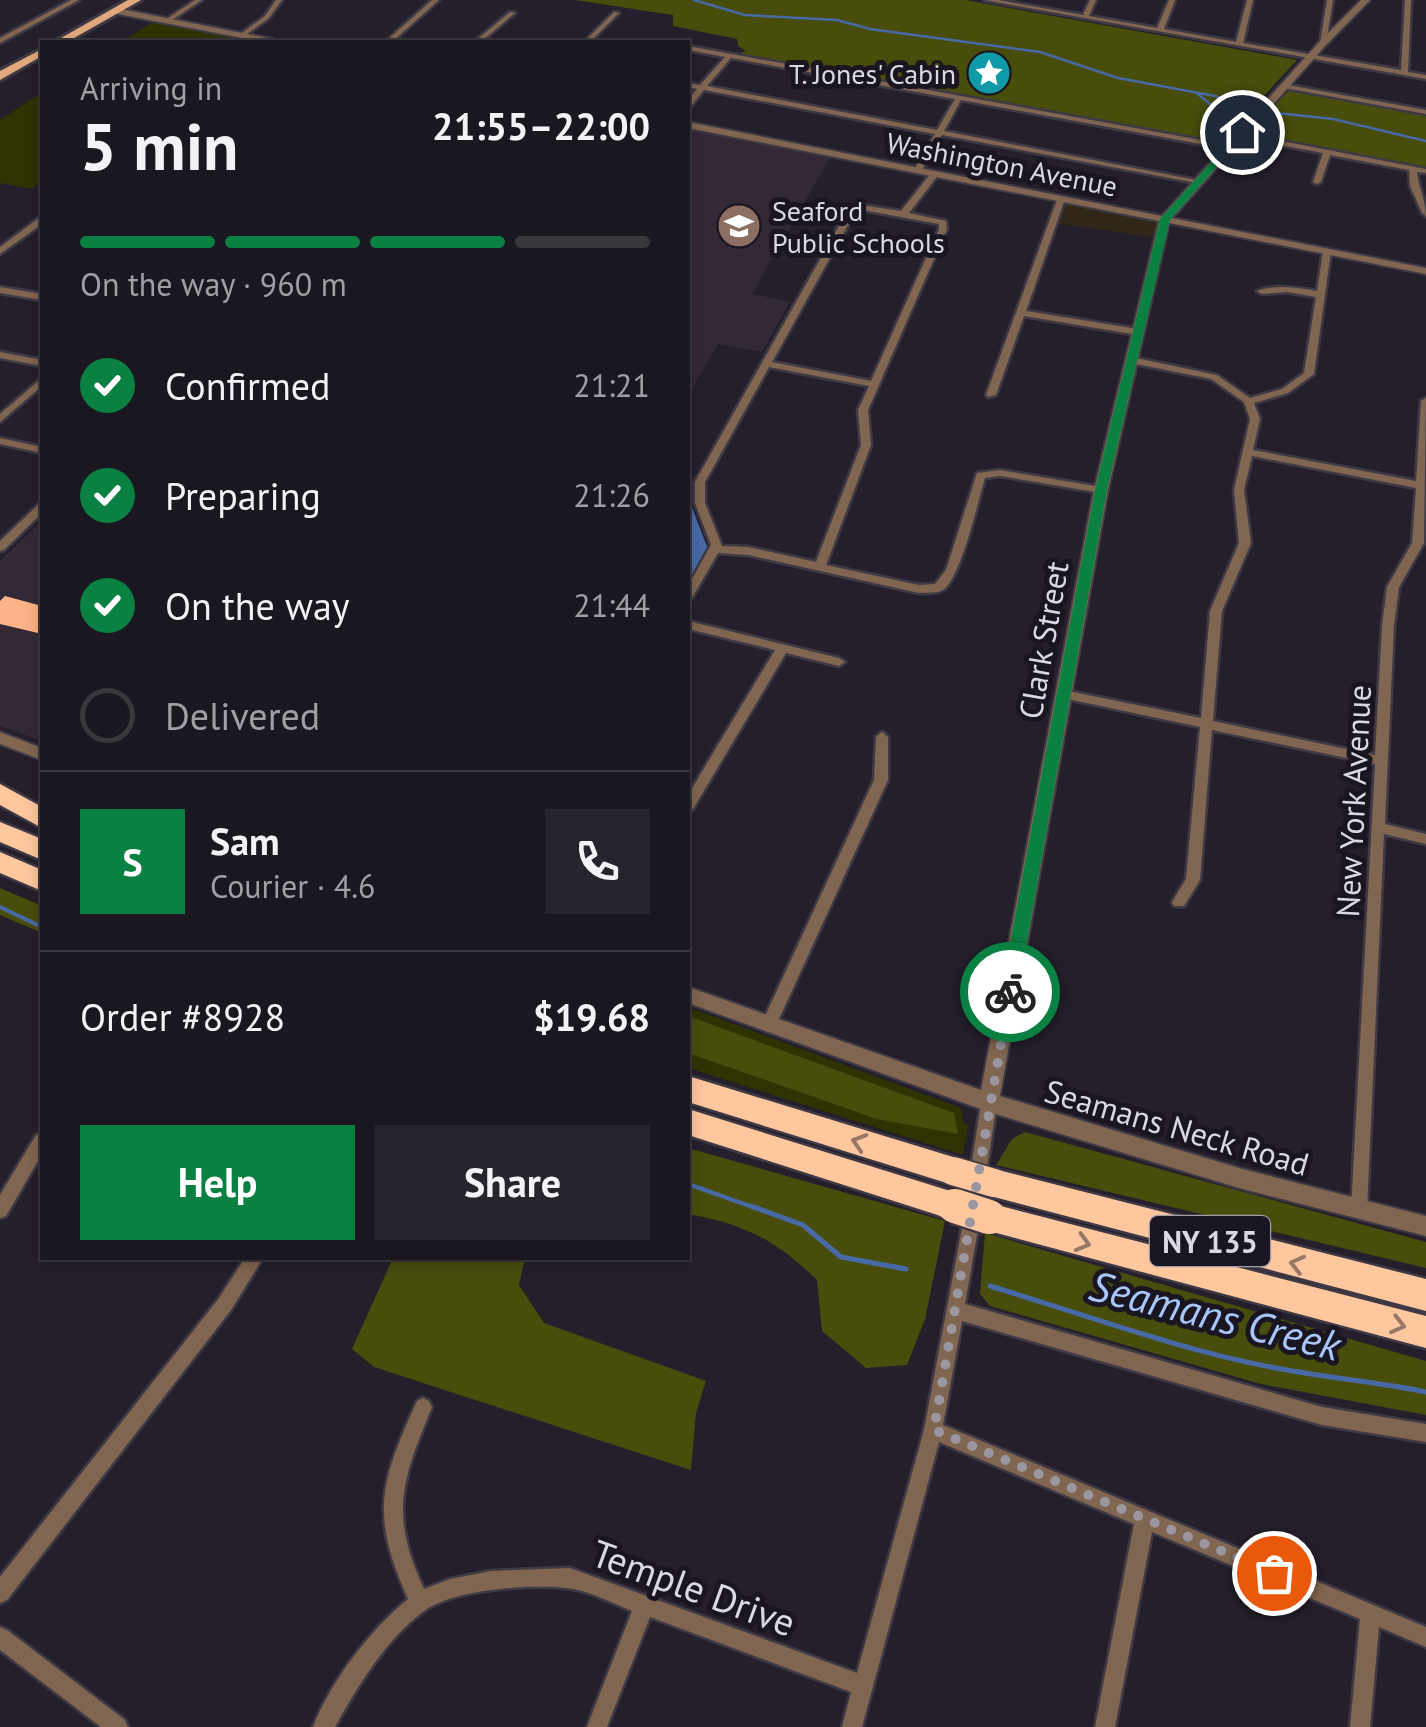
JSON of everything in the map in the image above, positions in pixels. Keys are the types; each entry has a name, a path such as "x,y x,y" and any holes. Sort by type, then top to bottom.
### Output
{"highway":[{"path":"0,792 40,818"},
{"path":"0,831 40,849"},
{"path":"0,862 40,880"},
{"name":"NY 135","path":"690,1090 994,1183 1426,1295"},
{"name":"NY 135","path":"690,1123 970,1212 1426,1332"}],"main road":[{"path":"64,40 136,0"},
{"path":"0,76 40,53"}],"street":[{"path":"0,42 76,0"},
{"path":"167,21 199,0"},
{"path":"241,36 268,18 279,0"},
{"path":"390,40 436,0"},
{"path":"987,0 1426,77"},
{"path":"1085,17 1092,0"},
{"path":"1160,30 1172,0"},
{"path":"1238,44 1250,0"},
{"path":"1322,43 1330,0"},
{"name":"Clark Street","path":"852,1727 934,1430 1101,490 1165,219 1322,43 1366,0"},
{"path":"1404,73 1408,0"},
{"path":"116,11 263,40"},
{"path":"479,40 512,13"},
{"path":"588,40 616,13"},
{"path":"0,27 21,30"},
{"path":"690,48 1228,147"},
{"path":"690,102 729,56"},
{"path":"690,85 1197,181"},
{"path":"1286,86 1426,112"},
{"path":"918,170 959,98"},
{"name":"Washington Avenue","path":"690,125 1426,271"},
{"path":"1240,135 1426,171"},
{"path":"1317,182 1327,152"},
{"path":"1413,168 1414,186 1426,213"},
{"path":"904,213 935,174"},
{"path":"992,395 1061,198"},
{"path":"716,549 700,503 700,482 854,206 932,219 943,223 944,229 862,410 866,445 820,567"},
{"path":"2,247 40,221"},
{"path":"1248,401 1294,385 1309,374 1327,252"},
{"path":"1262,291 1287,289 1322,295"},
{"path":"0,290 40,298"},
{"path":"1021,313 1138,332"},
{"path":"0,355 40,363"},
{"path":"1131,360 1214,377 1248,401 1255,420 1240,490 1246,543 1216,611 1193,880 1180,902"},
{"path":"766,364 874,384"},
{"path":"0,418 40,384"},
{"name":"New York Avenue","path":"1359,1210 1393,587 1418,543 1426,401"},
{"path":"0,441 40,450"},
{"path":"1249,452 1423,486"},
{"path":"716,549 748,551 920,588 938,588 952,571 981,475 1000,473 1101,490"},
{"path":"0,547 40,509"},
{"path":"690,592 716,549"},
{"path":"690,626 840,662"},
{"path":"690,802 782,649"},
{"path":"1063,694 1383,761"},
{"path":"770,1025 881,780 882,737"},
{"path":"0,738 40,753"},
{"path":"1380,828 1426,839"},
{"name":"Seamans Neck Road","path":"690,996 989,1104 1426,1226"},
{"path":"0,1210 40,1143"},
{"path":"0,1593 225,1304 253,1260"},
{"path":"957,1311 1322,1416 1426,1434"},
{"path":"323,1727 343,1692 419,1601 400,1562 389,1516 400,1463 422,1407"},
{"path":"934,1430 1426,1638"},
{"path":"1106,1727 1145,1519"},
{"name":"Temple Drive","path":"419,1601 471,1584 522,1577 570,1578 864,1686"},
{"path":"597,1727 644,1606"},
{"path":"1360,1727 1370,1614"},
{"path":"0,1637 118,1727"}],"shaded area":[{"name":"Seaford Public Schools","path":"690,126 831,156 752,294 790,302 762,352 718,344 690,392"},
{"path":"1063,200 1162,220 1158,238 1055,223"},
{"path":"40,522 40,740 0,726 0,561"}],"green space":[{"path":"575,0 965,0 1297,60 1225,138 1215,141 746,55 740,53 746,51 738,46 737,39 673,26 673,15"},
{"path":"156,20 249,39 247,40 124,40"},
{"path":"1290,89 1426,115 1426,168 1250,132"},
{"path":"40,93 40,183 32,189 0,183 0,120"},
{"path":"0,888 40,905 40,932 0,915"},
{"path":"690,1008 961,1108 963,1122 968,1125 963,1155 690,1069"},
{"path":"690,1017 954,1113 958,1134 877,1119 690,1054"},
{"path":"1025,1132 1426,1242 1426,1268 996,1165 1012,1139"},
{"path":"690,1149 945,1221 925,1319 907,1365 866,1368 822,1331 817,1280 773,1244 726,1223 690,1214"},
{"path":"985,1233 1426,1361 1426,1415 1261,1384 990,1306 980,1294"},
{"path":"392,1260 525,1260 519,1285 544,1323 706,1381 696,1413 691,1470 374,1367 352,1349"}],"water":[{"path":"690,502 708,549 690,580"}],"building":[{"path":"5,596 40,605 40,634 0,624 0,601"}],"waterway":[{"path":"694,0 745,15 837,20 870,29 1040,52 1118,78 1215,96 1257,109"},
{"path":"1198,94 1217,110"},
{"path":"1268,112 1333,119 1426,141"},
{"path":"1235,113 1246,115"},
{"path":"1229,118 1240,121"},
{"name":"Seamans Creek","path":"0,907 40,926"},
{"name":"Seamans Creek","path":"690,1185 758,1209"},
{"name":"Seamans Creek","path":"751,1206 803,1225 841,1257 906,1269"},
{"name":"Seamans Creek","path":"990,1286 1244,1361 1426,1392"}],"way so far":[{"path":"1010,992 934,1430 1274,1573"}],"place":[{"name":"T. Jones' Cabin","path":"989,73"},
{"name":"Seaford Public Schools","path":"739,226"}],"route":[{"path":"1010,992 1101,490 1165,219 1242,132"}]}
